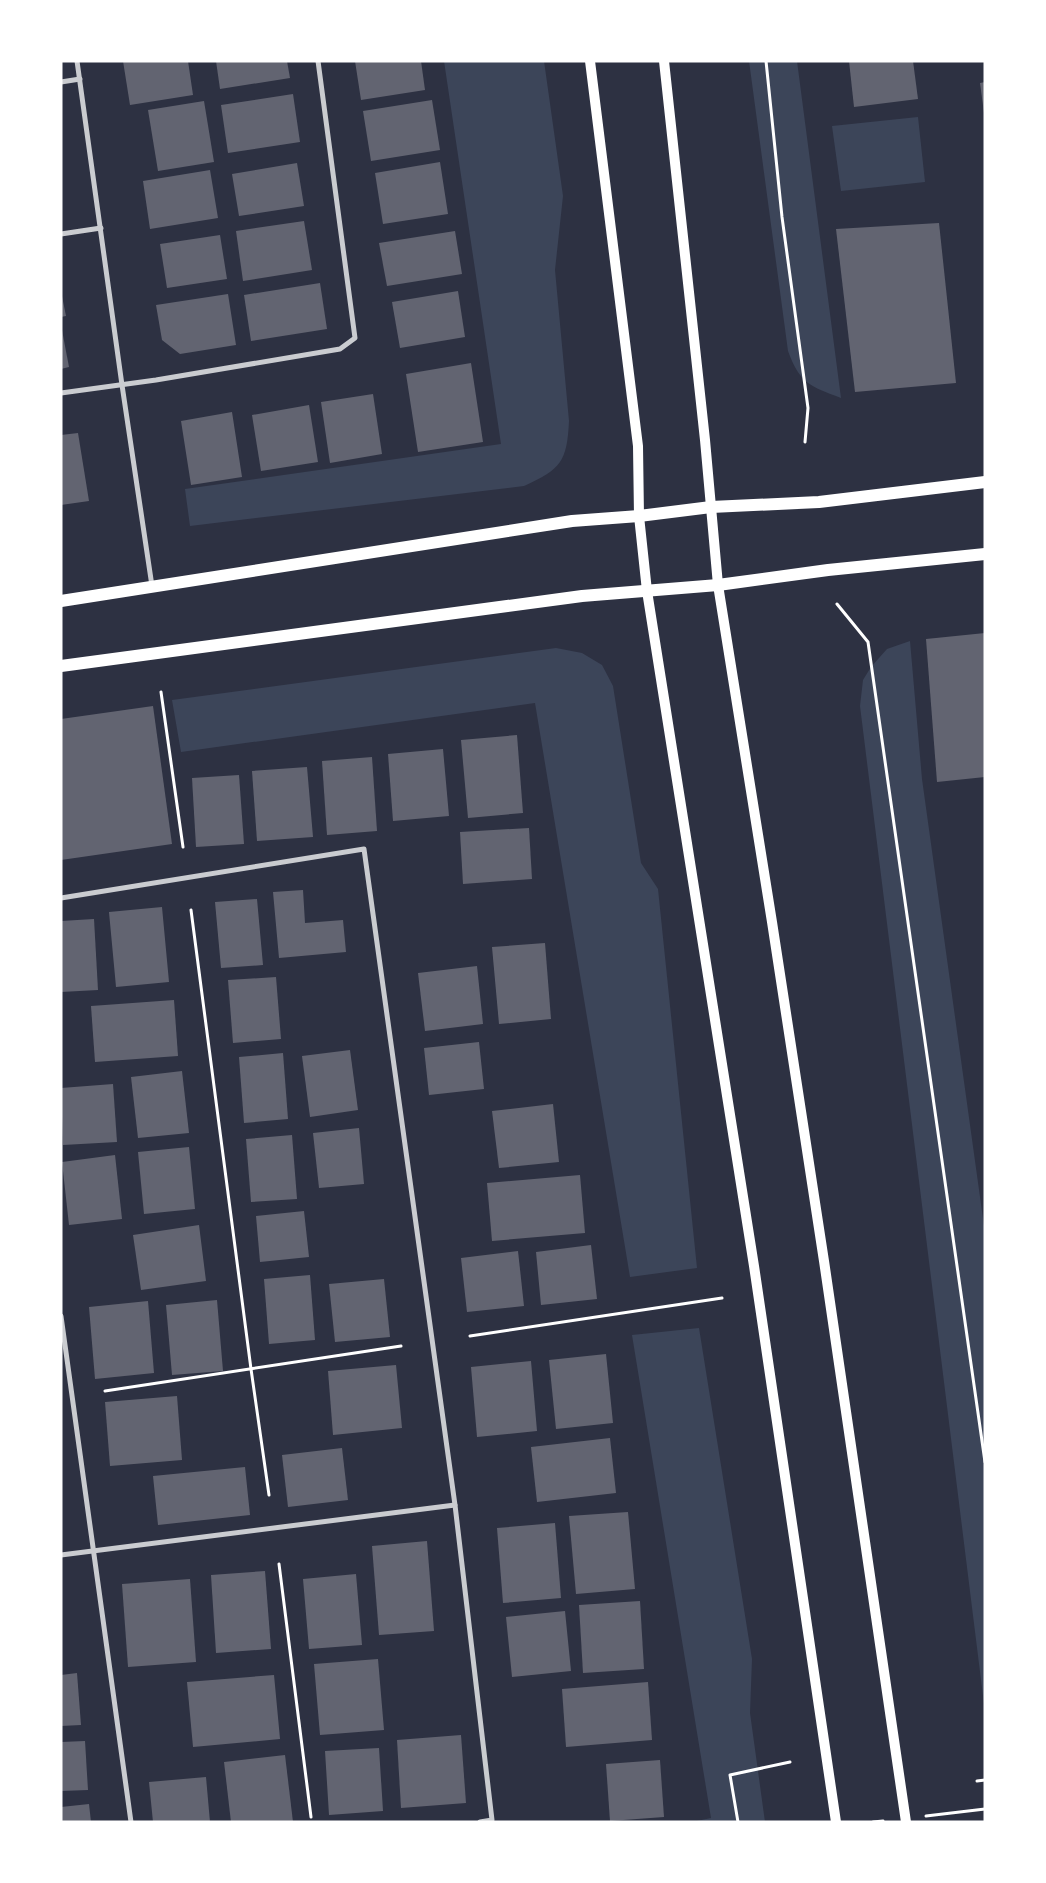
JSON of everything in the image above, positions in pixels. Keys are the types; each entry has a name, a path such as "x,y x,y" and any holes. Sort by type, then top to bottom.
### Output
{"main road":[{"path":"590,61 638,446 639,516 647,591 754,1266 836,1822"},
{"path":"664,61 718,585 809,1164 906,1822"},
{"path":"61,601 572,521 639,516 710,507 819,502 985,482"},
{"path":"61,666 582,596 718,585 828,570 985,554"}],"street":[{"path":"77,61 152,587"},
{"path":"61,393 122,385 340,349 355,338 318,61"},
{"path":"61,82 80,79"},
{"path":"61,234 101,228"},
{"path":"61,898 364,849 455,1505 492,1820 480,1822"},
{"path":"61,1316 131,1822"},
{"path":"61,1555 455,1505"}],"path":[{"path":"766,61 782,217 808,408 805,442"},
{"path":"837,604 868,642 985,1462"},
{"path":"161,692 182,847"},
{"path":"191,910 269,1495"},
{"path":"470,1336 722,1298"},
{"path":"104,1391 401,1346"},
{"path":"279,1564 311,1817"},
{"path":"738,1822 730,1775 790,1762"},
{"path":"977,1781 985,1780"}],"shaded area":[{"path":"444,61 544,61 563,196 555,270 569,421 564,455 554,469 524,486 190,526 185,489 501,444"},
{"path":"749,61 797,61 841,398 814,387 807,382 797,371 788,351"},
{"path":"918,117 925,182 841,191 832,126"},
{"path":"910,641 922,779 985,1233 985,1712 860,706 863,680 871,667 887,649"},
{"path":"556,648 582,653 602,665 613,686 641,863 658,889 697,1268 630,1277 535,703 181,752 172,700"},
{"path":"699,1328 752,1659 750,1713 765,1822 692,1822 711,1818 632,1335"}],"building":[{"path":"123,61 188,61 193,95 130,105"},
{"path":"216,61 287,61 290,78 220,89"},
{"path":"355,61 421,61 425,90 361,100"},
{"path":"849,61 913,61 918,99 854,107"},
{"path":"985,82 985,113 984,113 980,83"},
{"path":"293,94 300,142 228,153 221,105"},
{"path":"432,100 440,150 371,161 363,111"},
{"path":"204,101 214,162 158,171 148,110"},
{"path":"440,162 448,214 383,224 375,173"},
{"path":"297,163 304,206 239,216 232,174"},
{"path":"210,170 218,218 150,229 143,181"},
{"path":"304,221 312,270 243,281 236,231"},
{"path":"939,223 956,383 855,392 836,229"},
{"path":"455,231 462,274 387,286 379,243"},
{"path":"220,235 227,279 167,288 160,244"},
{"path":"320,283 327,329 251,341 244,295"},
{"path":"61,291 66,316 61,317"},
{"path":"458,291 465,337 400,348 392,302"},
{"path":"228,294 236,345 180,354 162,340 156,305"},
{"path":"61,325 69,367 61,369"},
{"path":"471,363 483,442 418,452 406,374"},
{"path":"373,394 382,454 330,463 321,402"},
{"path":"309,405 318,462 261,471 252,415"},
{"path":"232,412 242,477 191,485 181,421"},
{"path":"78,433 89,501 61,505 61,435"},
{"path":"985,633 985,777 937,782 926,639"},
{"path":"153,706 172,844 61,860 61,719"},
{"path":"517,735 523,813 468,818 461,740"},
{"path":"443,749 449,816 393,821 388,754"},
{"path":"372,757 377,831 327,835 322,761"},
{"path":"307,767 313,837 257,841 252,771"},
{"path":"239,775 244,844 196,847 192,778"},
{"path":"529,828 532,879 463,884 460,832"},
{"path":"303,890 305,923 343,920 346,952 279,958 273,892"},
{"path":"257,899 263,965 221,968 215,902"},
{"path":"162,907 169,982 116,987 109,912"},
{"path":"94,919 98,990 61,992 61,921"},
{"path":"545,943 551,1019 499,1024 492,947"},
{"path":"477,966 483,1024 425,1031 418,973"},
{"path":"276,977 281,1039 233,1043 228,980"},
{"path":"174,1000 178,1056 95,1062 91,1006"},
{"path":"479,1042 484,1089 429,1095 424,1048"},
{"path":"350,1050 358,1110 310,1117 302,1056"},
{"path":"283,1053 288,1119 244,1123 239,1057"},
{"path":"182,1071 189,1133 138,1138 131,1077"},
{"path":"113,1084 117,1142 63,1145 61,1088"},
{"path":"553,1104 559,1162 499,1168 492,1111"},
{"path":"359,1128 364,1184 319,1188 313,1133"},
{"path":"292,1135 297,1199 251,1202 246,1139"},
{"path":"189,1147 195,1209 144,1214 138,1152"},
{"path":"115,1155 122,1219 69,1225 62,1162"},
{"path":"580,1175 585,1233 492,1241 487,1183"},
{"path":"304,1211 309,1257 260,1262 256,1216"},
{"path":"199,1225 206,1281 141,1290 133,1235"},
{"path":"591,1245 597,1299 541,1305 536,1252"},
{"path":"518,1251 524,1306 467,1312 461,1258"},
{"path":"310,1275 315,1340 269,1344 264,1279"},
{"path":"384,1279 390,1337 335,1342 329,1284"},
{"path":"217,1300 223,1371 172,1375 166,1305"},
{"path":"148,1301 154,1373 95,1379 89,1307"},
{"path":"606,1354 613,1423 556,1429 549,1360"},
{"path":"531,1361 537,1431 477,1437 471,1367"},
{"path":"396,1365 402,1428 333,1435 328,1371"},
{"path":"177,1396 182,1460 110,1466 105,1402"},
{"path":"610,1438 616,1493 537,1502 531,1447"},
{"path":"342,1448 348,1500 288,1507 282,1455"},
{"path":"245,1467 250,1515 158,1525 153,1476"},
{"path":"628,1512 635,1589 576,1594 569,1516"},
{"path":"555,1523 561,1598 503,1603 497,1528"},
{"path":"427,1541 434,1631 379,1635 372,1546"},
{"path":"265,1571 271,1649 216,1653 211,1575"},
{"path":"356,1574 362,1645 309,1649 303,1579"},
{"path":"190,1579 196,1662 128,1667 122,1584"},
{"path":"640,1601 644,1669 583,1673 579,1605"},
{"path":"565,1611 571,1671 512,1677 506,1617"},
{"path":"378,1659 384,1730 320,1735 314,1664"},
{"path":"77,1673 81,1725 61,1726 61,1675"},
{"path":"274,1675 280,1739 193,1747 187,1682"},
{"path":"648,1682 652,1740 566,1747 562,1689"},
{"path":"461,1735 466,1803 401,1808 397,1740"},
{"path":"85,1741 88,1790 61,1791 61,1742"},
{"path":"379,1748 383,1811 329,1815 325,1751"},
{"path":"285,1755 293,1822 231,1822 224,1762"},
{"path":"660,1760 664,1817 610,1821 606,1764"},
{"path":"206,1777 210,1822 153,1822 149,1782"},
{"path":"89,1804 91,1822 61,1822 61,1807"}]}
